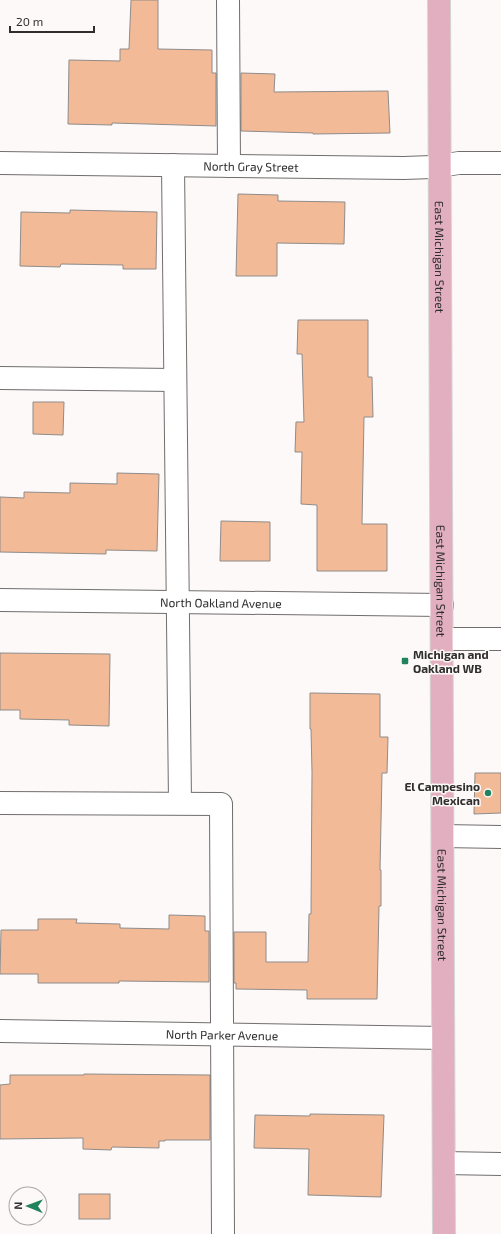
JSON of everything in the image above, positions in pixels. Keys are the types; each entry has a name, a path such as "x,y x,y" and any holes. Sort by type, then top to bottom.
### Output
{"main road":[{"name":"East Michigan Street","path":"439,0 444,1234"}],"street":[{"path":"228,0 229,166"},
{"name":"North Gray Street","path":"0,163 404,168 459,163 501,163"},
{"path":"173,165 180,803"},
{"path":"0,378 175,380"},
{"name":"North Oakland Avenue","path":"0,600 442,605"},
{"path":"442,639 501,639"},
{"path":"0,803 221,804 223,1234"},
{"path":"443,836 501,837"},
{"name":"North Parker Avenue","path":"0,1031 443,1038"},
{"path":"444,1163 501,1164"}],"building":[{"path":"131,0 158,0 158,49 212,50 212,73 216,73 216,126 112,123 112,125 68,124 69,60 120,61 120,49 129,49"},
{"path":"241,73 275,74 274,92 388,91 390,133 313,134 241,131"},
{"path":"238,194 278,195 278,201 345,202 344,244 277,243 277,276 236,276"},
{"path":"70,210 157,212 156,269 123,269 123,265 61,264 60,267 20,266 21,212 70,213"},
{"path":"298,320 368,320 368,377 372,377 373,417 364,417 362,524 387,524 387,571 317,571 317,505 301,504 302,452 295,452 296,422 304,422 302,354 297,354"},
{"path":"33,402 64,402 63,435 33,434"},
{"path":"117,473 159,474 157,551 106,550 106,554 0,552 0,497 24,498 24,492 70,493 70,483 117,484"},
{"path":"221,521 270,522 270,561 220,561"},
{"path":"0,653 110,654 109,726 69,725 69,720 20,719 20,710 0,710"},
{"path":"310,693 380,694 380,737 388,737 387,773 382,773 380,870 381,906 379,906 377,999 307,999 307,990 236,989 236,983 234,983 234,932 266,932 266,962 308,962 309,914 311,914 312,772"},
{"name":"El Campesino Mexican","path":"475,773 501,773 501,813 474,814"},
{"path":"169,915 205,916 205,931 209,931 209,982 119,981 119,983 38,983 38,974 0,974 1,930 38,930 38,919 77,919 76,923 120,924 120,928 169,929"},
{"path":"10,1075 210,1075 210,1140 165,1140 159,1141 159,1148 112,1147 111,1150 83,1149 83,1138 0,1139 0,1085 10,1084"},
{"path":"310,1114 384,1115 381,1197 308,1195 309,1149 254,1148 255,1115 310,1116"},
{"path":"79,1194 110,1194 110,1219 79,1219"}],"place":[{"name":"Michigan and Oakland WB","path":"405,661"},
{"name":"El Campesino Mexican","path":"488,793"}]}
